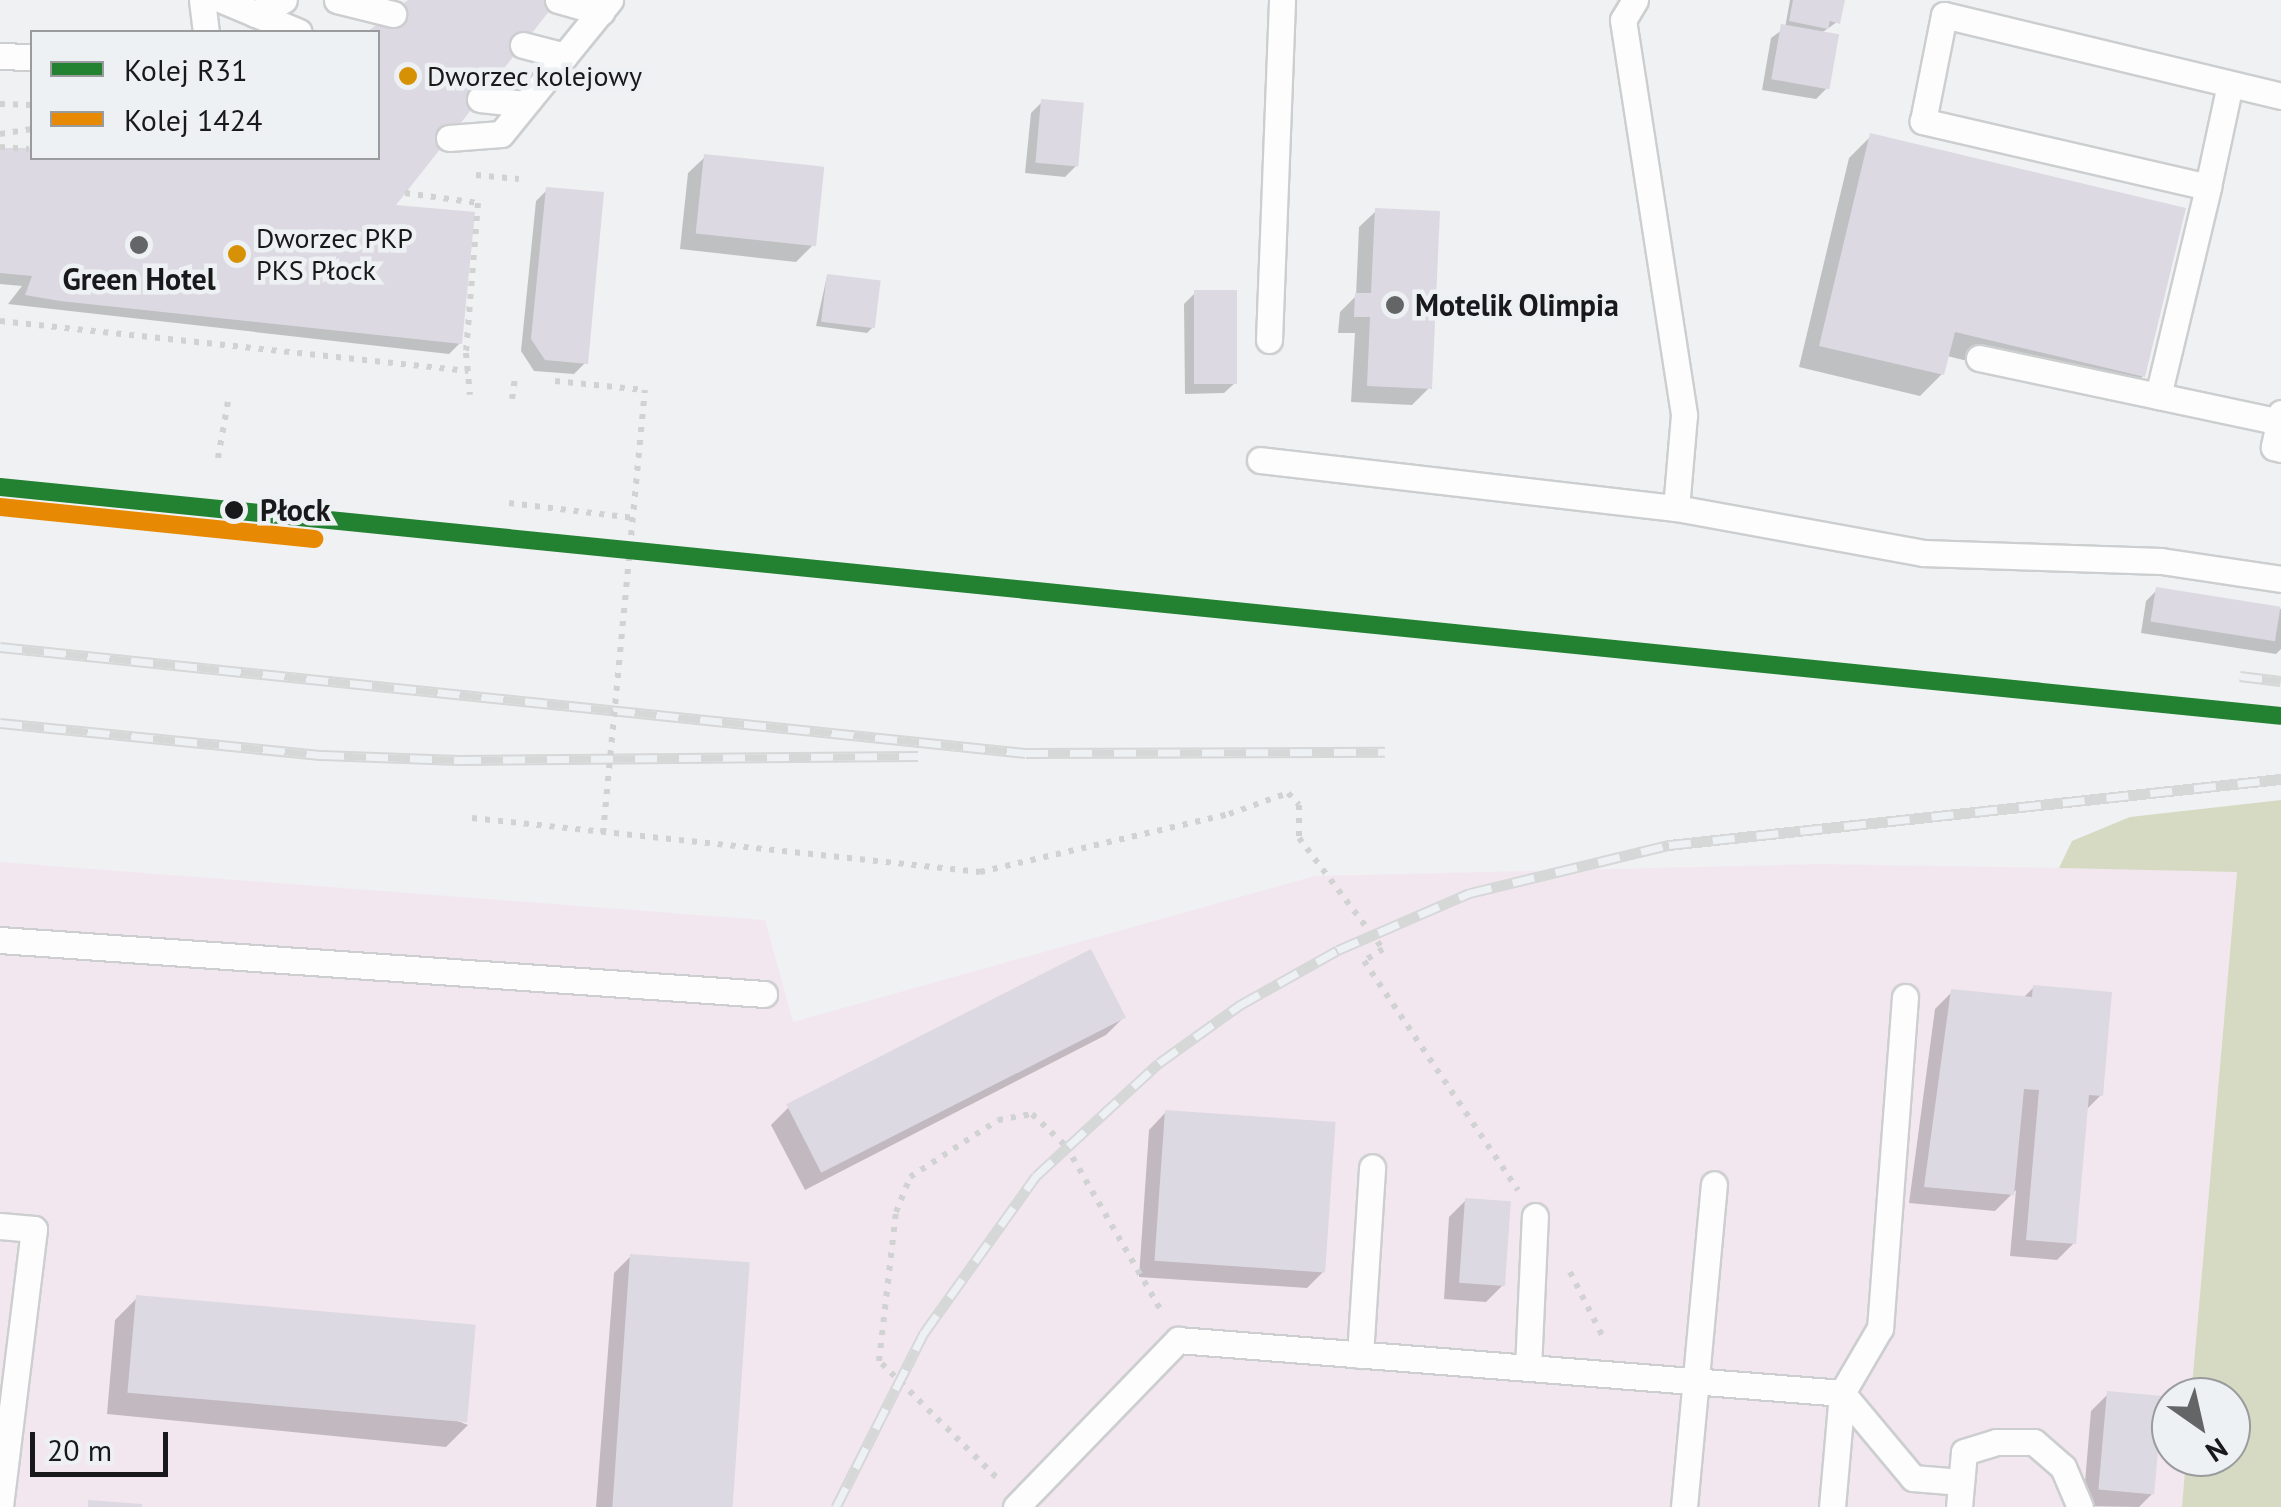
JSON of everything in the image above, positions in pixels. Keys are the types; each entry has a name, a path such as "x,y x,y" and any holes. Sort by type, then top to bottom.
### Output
{"lane":[{"path":"202,0 206,30"},
{"path":"222,0 294,30"},
{"path":"254,14 284,0"},
{"path":"337,0 393,14"},
{"path":"558,0 606,6"},
{"path":"1269,340 1282,0"},
{"path":"1634,0 1623,20 1684,414 1676,508"},
{"path":"449,138 500,134 606,6"},
{"path":"2208,187 1923,120 1944,15 2281,96"},
{"path":"523,45 565,56"},
{"path":"0,56 30,57"},
{"path":"2158,396 2230,84"},
{"path":"480,99 525,104"},
{"path":"1980,358 2280,417 2274,448 2281,449"},
{"path":"1260,460 1676,508 1922,552 2161,561 2281,579"},
{"path":"0,940 764,994"},
{"path":"1832,1507 1842,1393 1880,1328 1904,997"},
{"path":"1360,1355 1372,1167"},
{"path":"1684,1507 1714,1184"},
{"path":"1528,1368 1536,1216"},
{"path":"0,1226 34,1230 0,1505"},
{"path":"1019,1504 1178,1340 1842,1393 1913,1478 1960,1495 1964,1452 1996,1442 2034,1442 2062,1467 2080,1507"}],"path":[{"path":"0,104 30,105"},
{"path":"0,134 30,129"},
{"path":"0,146 30,149"},
{"path":"405,193 478,203 470,395"},
{"path":"0,321 468,371"},
{"path":"512,398 514,377"},
{"path":"555,381 645,390 602,833"},
{"path":"218,458 228,401"},
{"path":"509,504 634,518"},
{"path":"472,818 980,872 1228,814 1288,793 1299,805 1299,838 1383,949 1364,961 1536,1216 1623,1376"},
{"path":"1019,1504 878,1361 896,1212 910,1177 998,1120 1032,1114 1066,1146 1178,1340"}],"shaded area":[{"path":"0,862 765,920 793,1022 1315,876 1819,864 2237,871 2193,1377 2151,1377 2151,1477 2184,1477 2182,1507 0,1507"}],"green space":[{"path":"2281,800 2281,1507 2182,1507 2184,1477 2251,1477 2251,1377 2193,1377 2237,872 2059,868 2072,841 2130,817"}],"building":[{"name":"Dworzec PKP PKS Płock","path":"408,0 558,0 396,205 475,212 462,344 60,301 25,295 32,276 0,273 0,148 30,148 30,160 380,160 380,30 370,30"},
{"path":"1793,0 1845,0 1840,24 1830,21 1828,29 1789,21"},
{"path":"1781,24 1839,34 1829,89 1771,79"},
{"path":"1041,99 1084,103 1078,167 1035,163"},
{"path":"1870,133 2186,208 2145,377 1955,332 1944,375 1819,346"},
{"path":"704,154 824,167 816,246 696,234"},
{"path":"546,187 604,192 588,364 545,360 531,339"},
{"name":"Motelik Olimpia","path":"1375,208 1440,211 1432,389 1367,386 1370,317 1354,317 1355,293 1371,293"},
{"path":"827,274 881,281 875,328 821,322"},
{"path":"1194,290 1237,290 1237,384 1194,384"},
{"path":"2156,587 2280,607 2275,641 2151,622"},
{"path":"1091,949 1126,1018 821,1173 786,1104"},
{"path":"2033,985 2112,992 2103,1096 2089,1095 2076,1244 2026,1240 2039,1090 2024,1089 2014,1195 1924,1187 1951,989 2032,997"},
{"path":"1165,1110 1336,1122 1325,1273 1154,1261"},
{"path":"1465,1198 1511,1201 1505,1286 1459,1283"},
{"path":"630,1254 750,1262 733,1507 612,1507"},
{"path":"136,1295 476,1325 467,1422 127,1393"},
{"path":"2107,1391 2151,1395 2154,1495 2098,1490"},
{"path":"88,1500 142,1504 142,1507 88,1507"}],"railway":[{"path":"0,647 1026,753 1385,752"},
{"path":"2240,676 2281,681"},
{"path":"0,723 322,755 459,760 918,756"},
{"path":"836,1507 924,1333 1036,1176 1159,1063 1240,1005 1338,950 1470,893 1669,845 2281,779"}],"rail line":[{"name":"R31","path":"0,487 2281,716"},
{"name":"1424","path":"0,507 314,539"}],"place":[{"name":"Dworzec kolejowy","path":"408,76"},
{"name":"Green Hotel","path":"139,245"},
{"name":"Dworzec PKP PKS Płock","path":"237,254"},
{"name":"Motelik Olimpia","path":"1395,305"},
{"name":"Płock","path":"234,510"}]}
